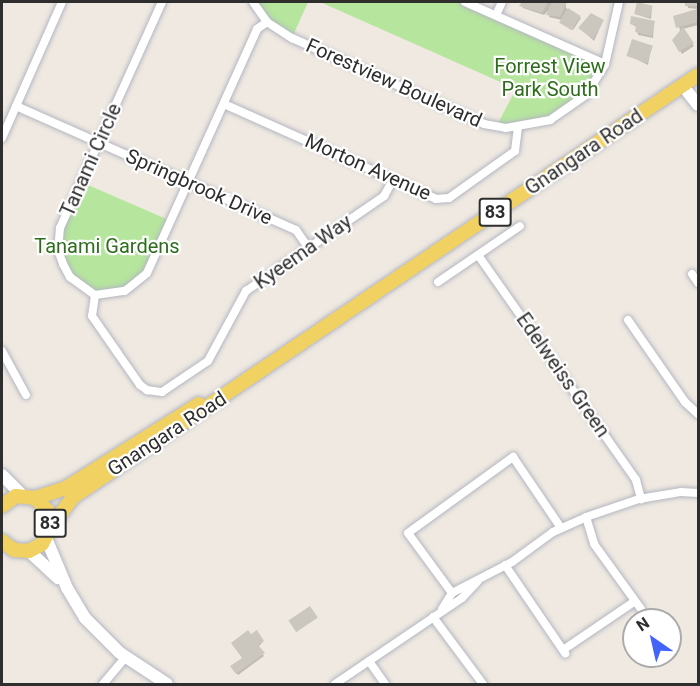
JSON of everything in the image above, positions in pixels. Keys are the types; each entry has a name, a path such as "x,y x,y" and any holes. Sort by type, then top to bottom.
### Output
{"main road":[{"name":"Gnangara Road","path":"48,533 74,497 88,486 699,75"},
{"path":"683,86 699,105"},
{"name":"Gnangara Road","path":"29,497 66,488 156,428 292,350"},
{"path":"2,475 29,497"},
{"name":"83","path":"2,506 29,497 47,510 48,533 29,550 8,550 2,541"},
{"path":"48,533 67,588"},
{"path":"29,550 67,588 86,618 126,657 167,684"}],"street":[{"path":"2,138 62,2"},
{"name":"Tanami Circle","path":"95,295 70,277 57,240 162,2"},
{"name":"Forestview Boulevard","path":"253,2 267,22 292,38 484,124 518,127 550,120 586,95 604,64 619,2"},
{"path":"465,2 604,64"},
{"path":"496,15 502,2"},
{"path":"95,295 125,291 142,279 190,183 257,29 267,22"},
{"name":"Morton Avenue","path":"224,104 436,199 449,198 515,151 518,127"},
{"name":"Springbrook Drive","path":"16,106 296,230 308,247"},
{"name":"Kyeema Way","path":"95,295 92,315 117,352 140,385 162,392 208,361 246,291 384,196 393,180"},
{"path":"438,282 520,226"},
{"name":"Edelweiss Green","path":"478,255 636,480 641,499"},
{"path":"692,274 699,283"},
{"path":"628,320 685,402 699,414"},
{"path":"2,351 27,395"},
{"path":"452,593 408,533 513,457 561,528"},
{"path":"442,609 452,593 484,574 505,565 561,528 586,517 641,499 681,492 699,493"},
{"path":"505,565 564,652 638,605 594,544 586,517"},
{"path":"335,684 442,609 462,598 484,574"},
{"path":"433,617 483,684"},
{"path":"103,684 126,657"},
{"path":"369,661 385,684"}],"green space":[{"path":"253,2 308,2 292,38 267,22"},
{"name":"Forrest View Park South","path":"320,2 465,2 605,64 597,80 559,115 496,127 516,89"},
{"name":"Tanami Gardens","path":"81,182 171,221 137,285 110,295 84,289 63,264 60,228"}],"building":[{"path":"522,2 548,2 542,13 519,6"},
{"path":"552,2 567,2 560,17 546,15"},
{"path":"637,2 653,6 650,18 634,14"},
{"path":"685,2 698,2 698,6 685,6"},
{"path":"568,8 581,16 572,30 559,22"},
{"path":"697,9 698,22 676,28 673,16"},
{"path":"591,13 604,20 593,39 578,28"},
{"path":"631,16 655,21 652,36 635,32 636,25 630,24"},
{"path":"683,27 694,43 679,52 672,40"},
{"path":"632,39 653,46 647,63 626,56"},
{"path":"310,606 318,618 296,632 288,621"},
{"path":"248,630 251,634 257,630 264,641 258,645 265,653 236,674 230,666 242,658 231,643"}]}
